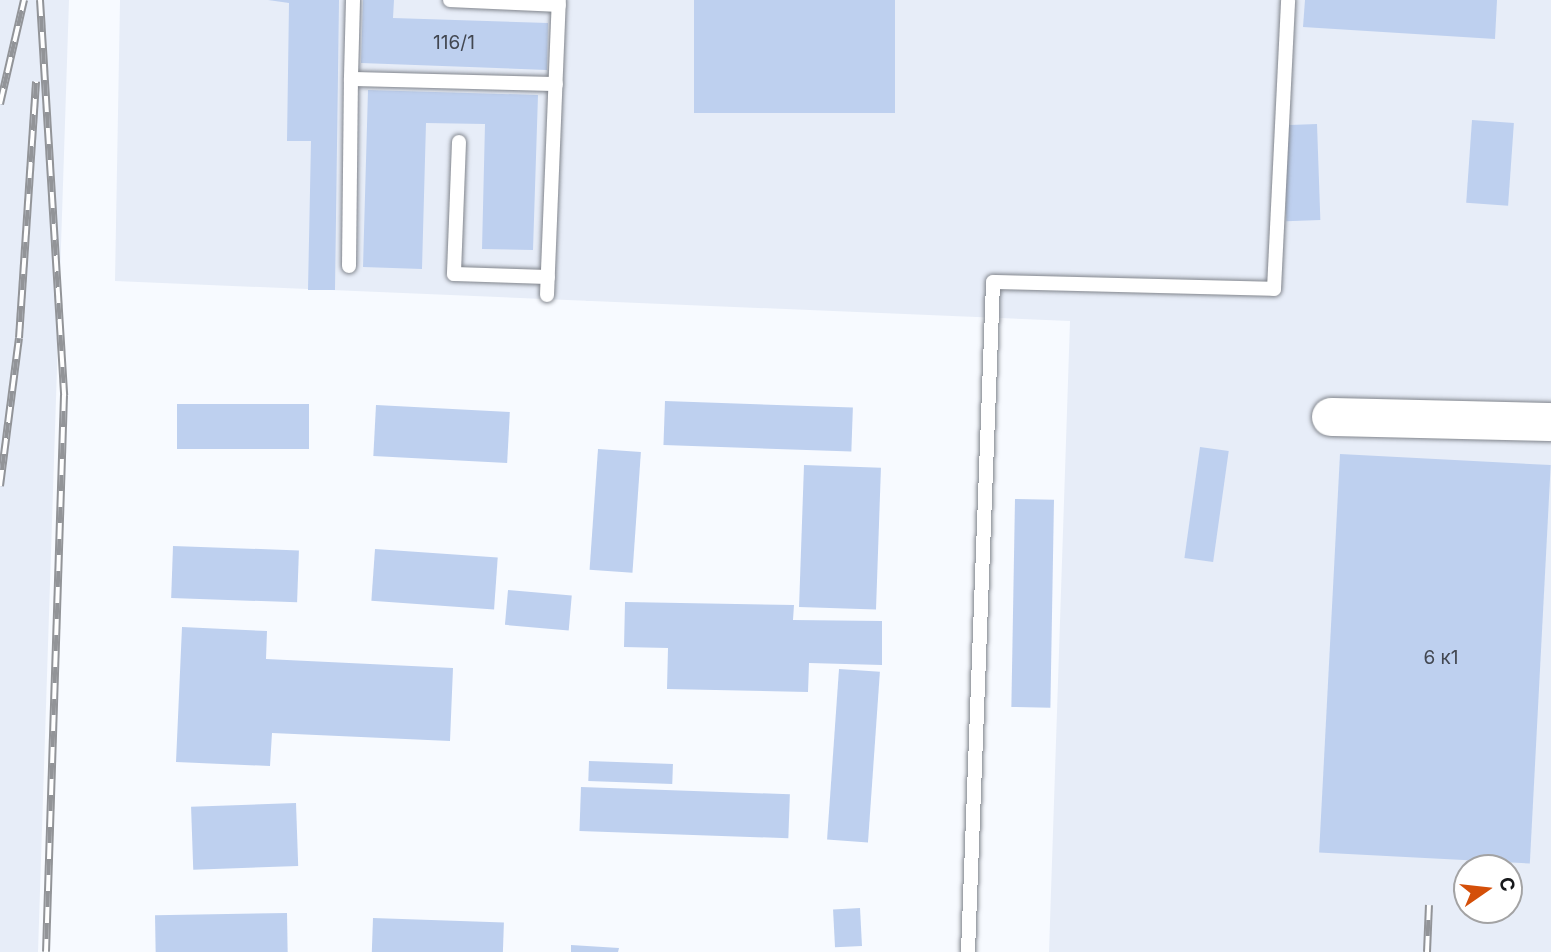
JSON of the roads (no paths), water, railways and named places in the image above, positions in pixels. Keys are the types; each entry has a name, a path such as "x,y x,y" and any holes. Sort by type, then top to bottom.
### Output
{"street":[{"path":"1331,417 1551,422"}],"lane":[{"path":"349,266 353,0"},
{"path":"450,0 559,3 547,295"},
{"path":"968,952 993,282 1274,289 1287,0"},
{"path":"351,79 556,84"},
{"path":"459,142 454,274 548,276"}],"railway":[{"path":"0,104 24,0"},
{"path":"40,0 64,395 46,952"},
{"path":"0,486 19,338 36,82"},
{"path":"1427,952 1429,905"}]}
